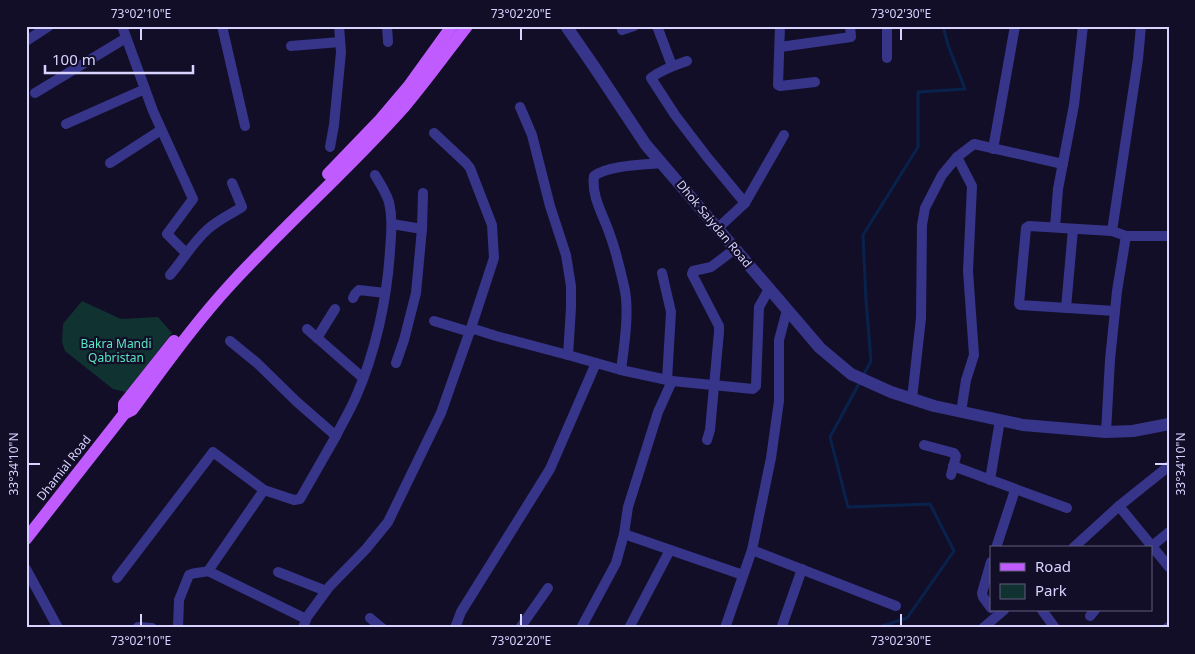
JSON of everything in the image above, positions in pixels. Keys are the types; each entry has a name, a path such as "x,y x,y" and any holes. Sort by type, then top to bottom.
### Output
{"main road":[{"path":"452,26 408,87 380,120 203,304 124,404 124,414 132,410 197,323 231,284 288,224 358,156 404,106 467,26"},
{"name":"Dhamial Road","path":"26,539 124,414"}],"street":[{"path":"26,40 34,30 49,26"},
{"path":"122,26 161,130 193,200 167,234 186,253"},
{"path":"222,26 245,126"},
{"path":"330,148 341,52 339,26"},
{"path":"387,26 388,42"},
{"name":"Dhok Saiydan Road","path":"566,26 646,144 820,348 851,374 891,392 934,406 1023,425 1106,432 1134,431 1169,424"},
{"path":"622,30 634,26"},
{"path":"657,26 672,66"},
{"path":"780,26 778,85 815,82"},
{"path":"780,47 851,38 850,26"},
{"path":"887,26 887,58"},
{"path":"993,149 1015,26"},
{"path":"1054,227 1058,188 1074,105 1083,26"},
{"path":"1112,231 1138,59 1141,26"},
{"path":"35,93 126,38"},
{"path":"291,46 340,42"},
{"path":"687,60 651,78 706,157 745,203"},
{"path":"66,124 145,89"},
{"path":"520,107 532,135 550,206 566,255 571,286 568,355"},
{"path":"110,163 161,130"},
{"path":"208,571 304,623 326,591 366,549 388,522 441,414 494,258 492,225 470,168 434,133"},
{"path":"718,229 745,203 784,135"},
{"path":"912,399 921,318 922,225 925,208 942,175 957,157 974,144 1063,164"},
{"path":"957,157 972,186 968,271 974,355 966,380 961,412"},
{"path":"621,370 626,315 625,290 610,236 596,198 593,185 594,176 610,169 662,163"},
{"path":"117,578 213,452 264,490 294,500 300,499 355,398 374,344 385,293 392,224 388,200 375,175"},
{"path":"170,275 186,253 208,229 242,208 232,183"},
{"path":"396,363 416,293 422,229 423,193"},
{"path":"392,224 422,229"},
{"path":"1115,311 1020,305 1018,302 1026,228 1029,226 1054,227 1112,231 1126,236 1169,236"},
{"path":"1066,308 1073,229"},
{"path":"1106,432 1110,360 1117,290 1126,236"},
{"path":"707,440 710,430 719,326 692,274 696,270 711,268 735,249"},
{"path":"581,628 616,563 624,534 628,507 670,380 671,312 662,273"},
{"path":"434,321 621,370 670,380 753,389 755,388 759,307 769,289"},
{"path":"353,298 359,290 385,293"},
{"path":"317,338 335,309"},
{"path":"725,628 752,550 771,458 779,401 779,340 787,310"},
{"path":"307,329 363,378"},
{"path":"230,341 257,363 336,436"},
{"path":"455,628 461,612 550,469 596,363"},
{"path":"990,480 1000,420"},
{"path":"924,445 954,453 956,456 952,471 990,480 1067,508"},
{"path":"1075,546 1119,506 1169,466"},
{"path":"178,628 179,600 189,575 194,572 208,571 264,490"},
{"path":"997,546 1015,490"},
{"path":"1119,506 1151,546"},
{"path":"1169,532 1153,549 1169,567"},
{"path":"624,534 742,575"},
{"path":"629,628 670,550"},
{"path":"752,550 896,606"},
{"path":"990,565 982,593 990,605"},
{"path":"26,569 58,628"},
{"path":"782,626 802,569"},
{"path":"278,572 326,591"},
{"path":"520,628 548,588"},
{"path":"983,628 995,612"},
{"path":"1043,612 1055,628"},
{"path":"370,618 382,628"},
{"path":"138,627 152,628"}],"green space":[{"name":"Bakra Mandi Qabristan","path":"82,301 121,319 158,317 172,333 126,392 113,389 65,351 62,342 63,324"}],"waterway":[{"path":"863,376 871,361 863,235 918,147 918,92 965,89 948,45 943,26"},
{"path":"860,382 830,437 848,507 930,504 954,551 907,618 876,628"}]}
